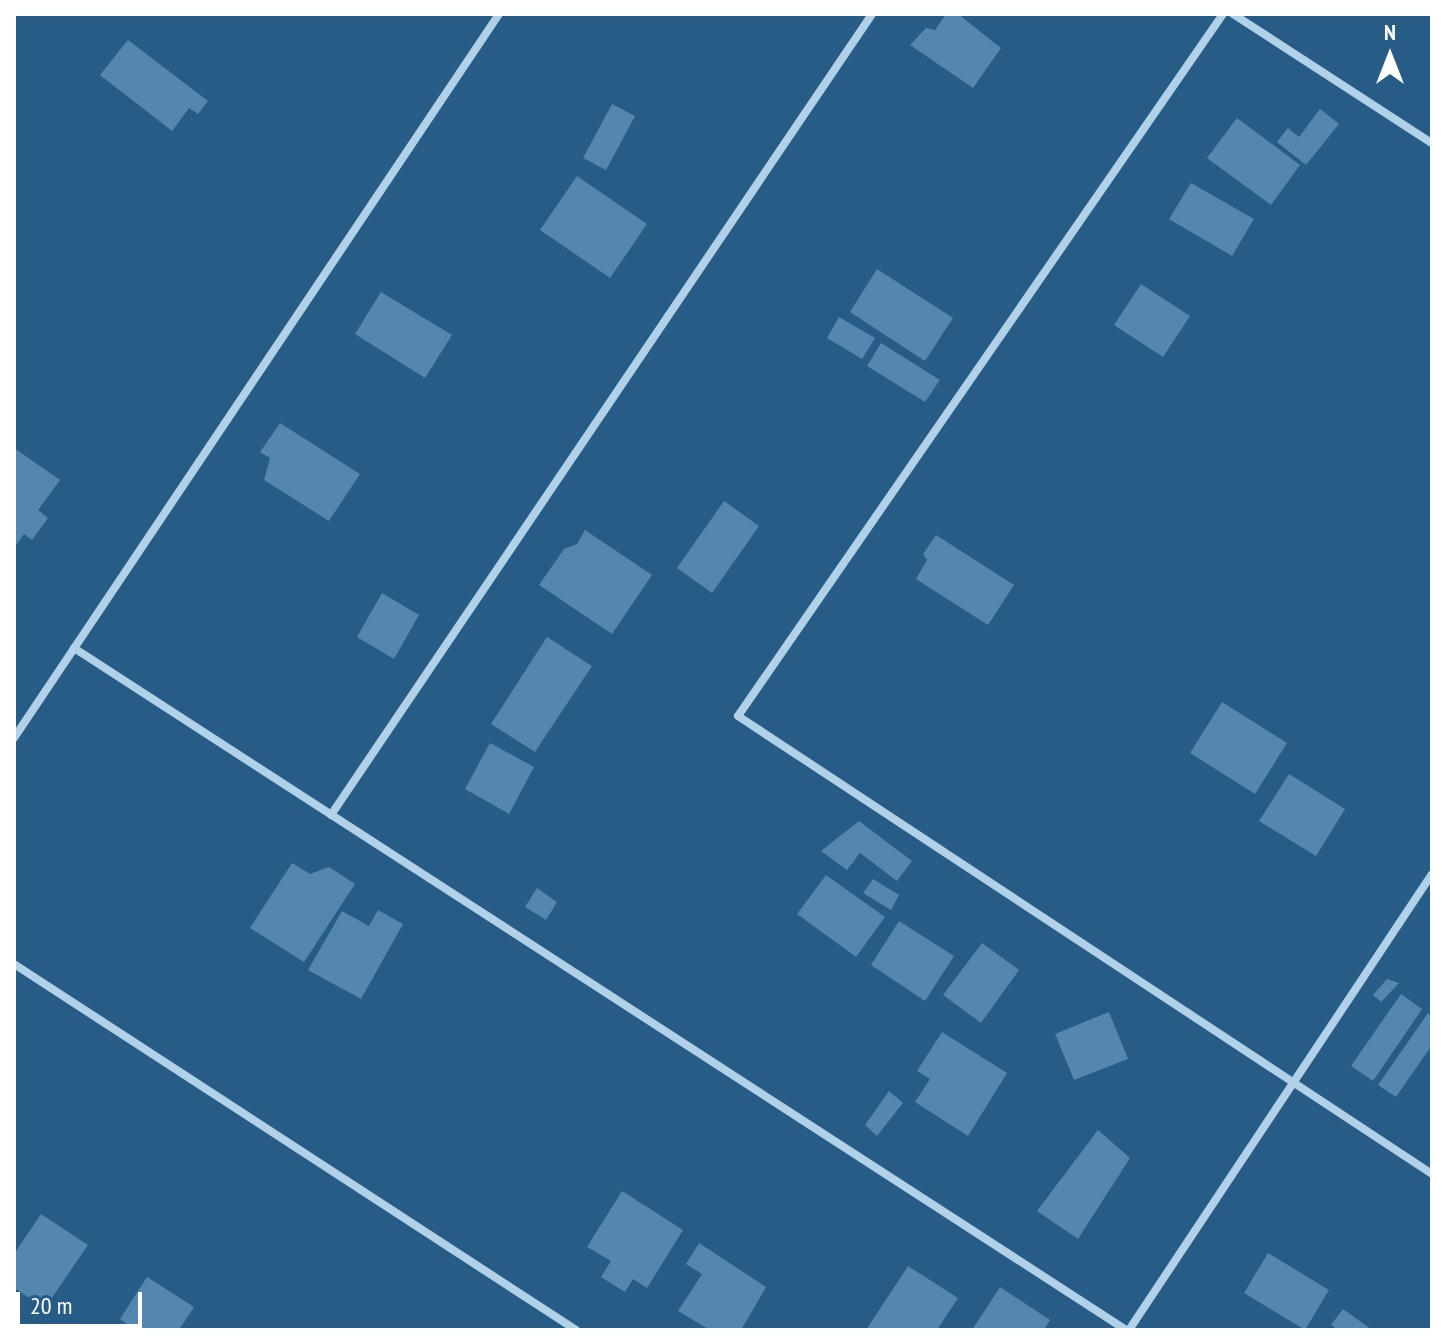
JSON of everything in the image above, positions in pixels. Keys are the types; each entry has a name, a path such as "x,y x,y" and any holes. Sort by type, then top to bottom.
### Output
{"street":[{"path":"14,738 499,14"},
{"path":"331,815 872,14"},
{"path":"1223,14 738,716 1432,1174"},
{"path":"1233,14 1432,143"},
{"path":"74,648 1128,1330 1432,874"},
{"path":"14,964 576,1330"}],"building":[{"path":"946,14 958,14 1001,48 973,88 910,45 926,28 935,30"},
{"path":"128,40 208,101 198,114 189,108 172,131 100,75"},
{"path":"612,104 635,116 606,170 583,158"},
{"path":"1320,109 1339,124 1306,165 1277,142 1288,128 1299,137"},
{"path":"1237,118 1300,165 1271,205 1207,158"},
{"path":"577,176 647,224 610,278 540,230"},
{"path":"1191,183 1254,219 1232,256 1169,219"},
{"path":"877,269 953,318 925,361 850,312"},
{"path":"1141,284 1190,316 1163,357 1114,325"},
{"path":"381,292 452,335 425,378 355,334"},
{"path":"839,317 875,338 862,359 827,338"},
{"path":"881,343 940,380 925,402 867,366"},
{"path":"280,423 360,474 329,521 264,480 270,458 260,452"},
{"path":"14,448 60,480 38,510 48,518 32,540 24,534 14,548"},
{"path":"724,501 759,526 712,593 677,568"},
{"path":"585,530 652,575 612,634 539,585 564,549 577,544"},
{"path":"936,535 1014,585 988,625 916,579 927,560 923,554"},
{"path":"382,593 419,615 394,659 357,637"},
{"path":"547,637 592,666 535,752 491,724"},
{"path":"1222,702 1287,743 1255,794 1190,753"},
{"path":"490,743 534,767 509,814 465,789"},
{"path":"1289,774 1345,809 1316,856 1259,821"},
{"path":"859,821 912,861 897,881 860,853 847,870 821,851"},
{"path":"292,863 310,874 329,867 355,884 304,962 250,928"},
{"path":"826,875 885,917 856,957 797,914"},
{"path":"873,879 899,895 891,910 863,893"},
{"path":"537,888 557,902 546,920 525,907"},
{"path":"378,910 403,924 361,999 308,970 342,911 369,926"},
{"path":"899,921 954,956 925,1001 871,965"},
{"path":"982,943 1019,970 981,1023 943,995"},
{"path":"1387,979 1399,983 1381,1002 1373,995"},
{"path":"1401,994 1422,1009 1373,1081 1351,1066"},
{"path":"1109,1012 1128,1059 1074,1080 1055,1034"},
{"path":"1428,1013 1432,1016 1432,1045 1396,1097 1378,1085"},
{"path":"942,1032 1007,1073 968,1136 915,1102 930,1079 917,1071"},
{"path":"889,1091 903,1103 877,1136 865,1125"},
{"path":"1098,1130 1130,1158 1078,1239 1037,1211"},
{"path":"622,1191 683,1230 647,1288 633,1279 625,1292 601,1277 611,1261 587,1247"},
{"path":"41,1214 88,1245 45,1308 14,1288 14,1254"},
{"path":"699,1243 766,1287 741,1330 710,1330 678,1311 702,1274 686,1264"},
{"path":"1268,1253 1329,1290 1305,1330 1244,1293"},
{"path":"908,1266 958,1298 937,1330 866,1330"},
{"path":"147,1277 194,1307 179,1330 135,1330 120,1319"},
{"path":"1000,1287 1050,1320 1044,1330 972,1330"},
{"path":"1343,1309 1372,1330 1338,1330 1331,1325"}]}
